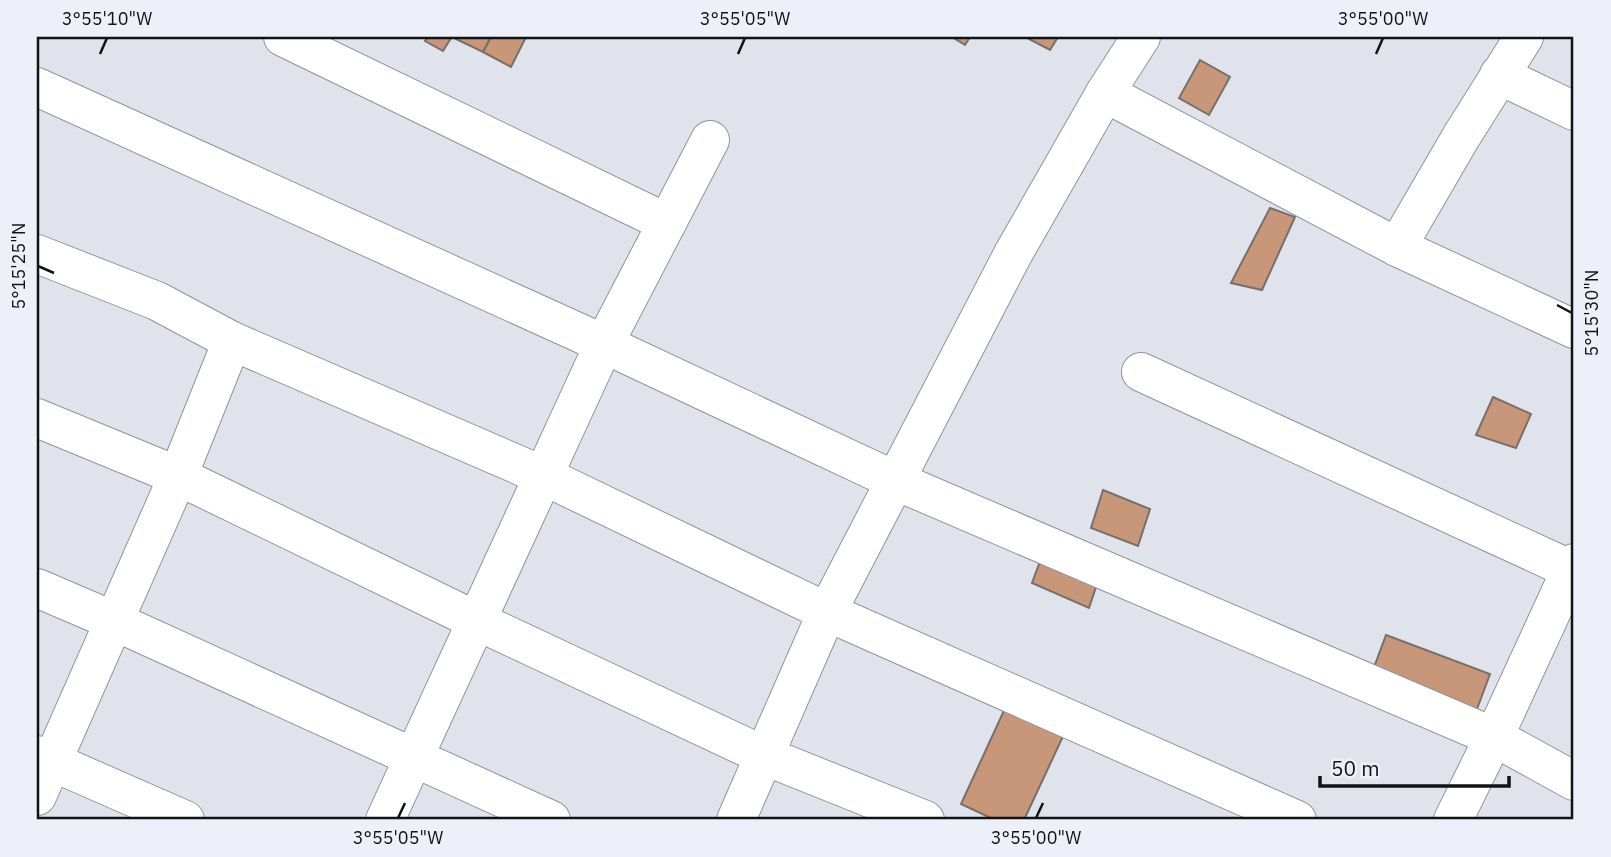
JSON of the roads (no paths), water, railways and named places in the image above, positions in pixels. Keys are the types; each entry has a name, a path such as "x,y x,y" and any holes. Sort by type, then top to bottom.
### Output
{"street":[{"path":"283,37 667,223"},
{"path":"736,820 827,612 1013,254 1105,93 1141,37"},
{"path":"1397,247 1524,37"},
{"path":"1499,75 1574,111"},
{"path":"37,87 604,344 896,481 1494,737 1574,781"},
{"path":"1105,93 1397,247 1574,329"},
{"path":"385,820 604,344 710,140"},
{"path":"37,254 158,301 232,341 544,476 827,612 1297,820"},
{"path":"37,796 44,758 114,621 178,476 232,341"},
{"path":"1141,372 1573,568 1453,820"},
{"path":"37,418 178,476 477,621 765,756 925,820"},
{"path":"37,588 551,820"},
{"path":"44,758 185,820"}]}
